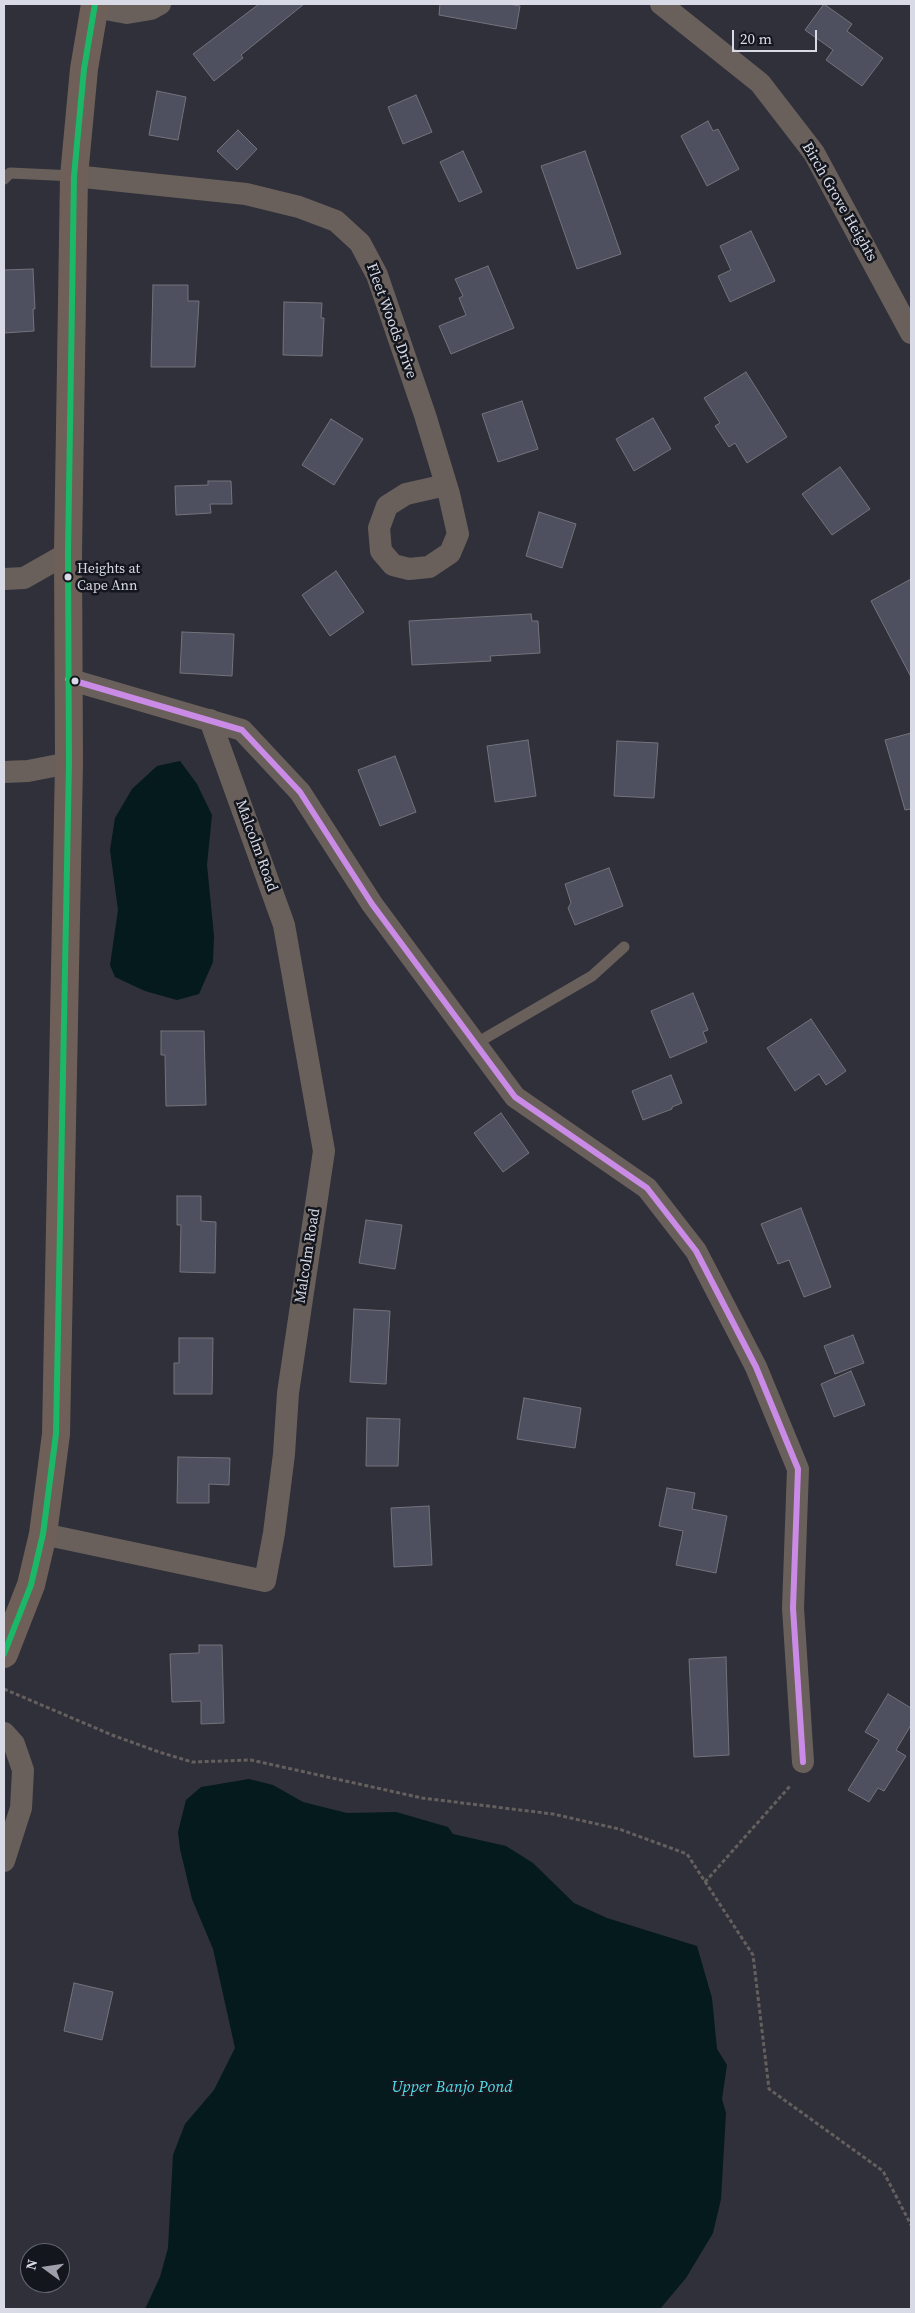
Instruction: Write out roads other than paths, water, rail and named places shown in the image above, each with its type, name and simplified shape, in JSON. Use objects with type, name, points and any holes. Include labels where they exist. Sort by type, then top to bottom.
[{"type":"street","points":[[4,1654],[31,1585],[43,1534],[56,1434],[69,763],[68,554],[74,176],[84,69],[94,6],[127,13],[151,9],[160,4]]},
{"type":"street","name":"Birch Grove Heights","points":[[661,4],[760,83],[814,153],[911,333]]},
{"type":"street","name":"Fleet Woods Drive","points":[[74,176],[246,194],[299,207],[336,221],[360,244],[377,274],[446,485]]},
{"type":"street","points":[[4,579],[24,578],[68,554]]},
{"type":"street","points":[[68,679],[242,730],[300,792],[372,904],[515,1097],[647,1188],[696,1251],[756,1367],[798,1469],[793,1608],[803,1762]]},
{"type":"street","name":"Malcolm Road","points":[[43,1534],[265,1581],[274,1533],[284,1454],[288,1393],[324,1151],[284,925],[210,720]]},
{"type":"street","points":[[4,772],[28,771],[69,763]]},
{"type":"street","points":[[4,1733],[14,1744],[23,1770],[21,1808],[4,1861]]},
{"type":"lane","points":[[4,179],[10,173],[74,176]]},
{"type":"lane","points":[[475,1044],[592,976],[624,947]]},
{"type":"water","points":[[180,761],[197,784],[212,815],[207,865],[214,936],[213,962],[199,994],[177,1000],[145,991],[115,977],[110,965],[118,910],[110,850],[115,818],[132,789],[157,766]]},
{"type":"water","name":"Upper Banjo Pond","points":[[249,1779],[273,1785],[303,1802],[347,1813],[396,1812],[448,1827],[453,1834],[506,1846],[533,1863],[574,1903],[607,1918],[697,1946],[712,1998],[717,2049],[727,2065],[722,2099],[726,2113],[721,2199],[713,2233],[686,2278],[660,2309],[145,2309],[160,2277],[168,2248],[173,2155],[185,2124],[214,2090],[235,2048],[213,1949],[192,1899],[180,1849],[178,1832],[186,1800],[201,1787]]},
{"type":"place","name":"Heights at Cape Ann","points":[[68,577]]}]
